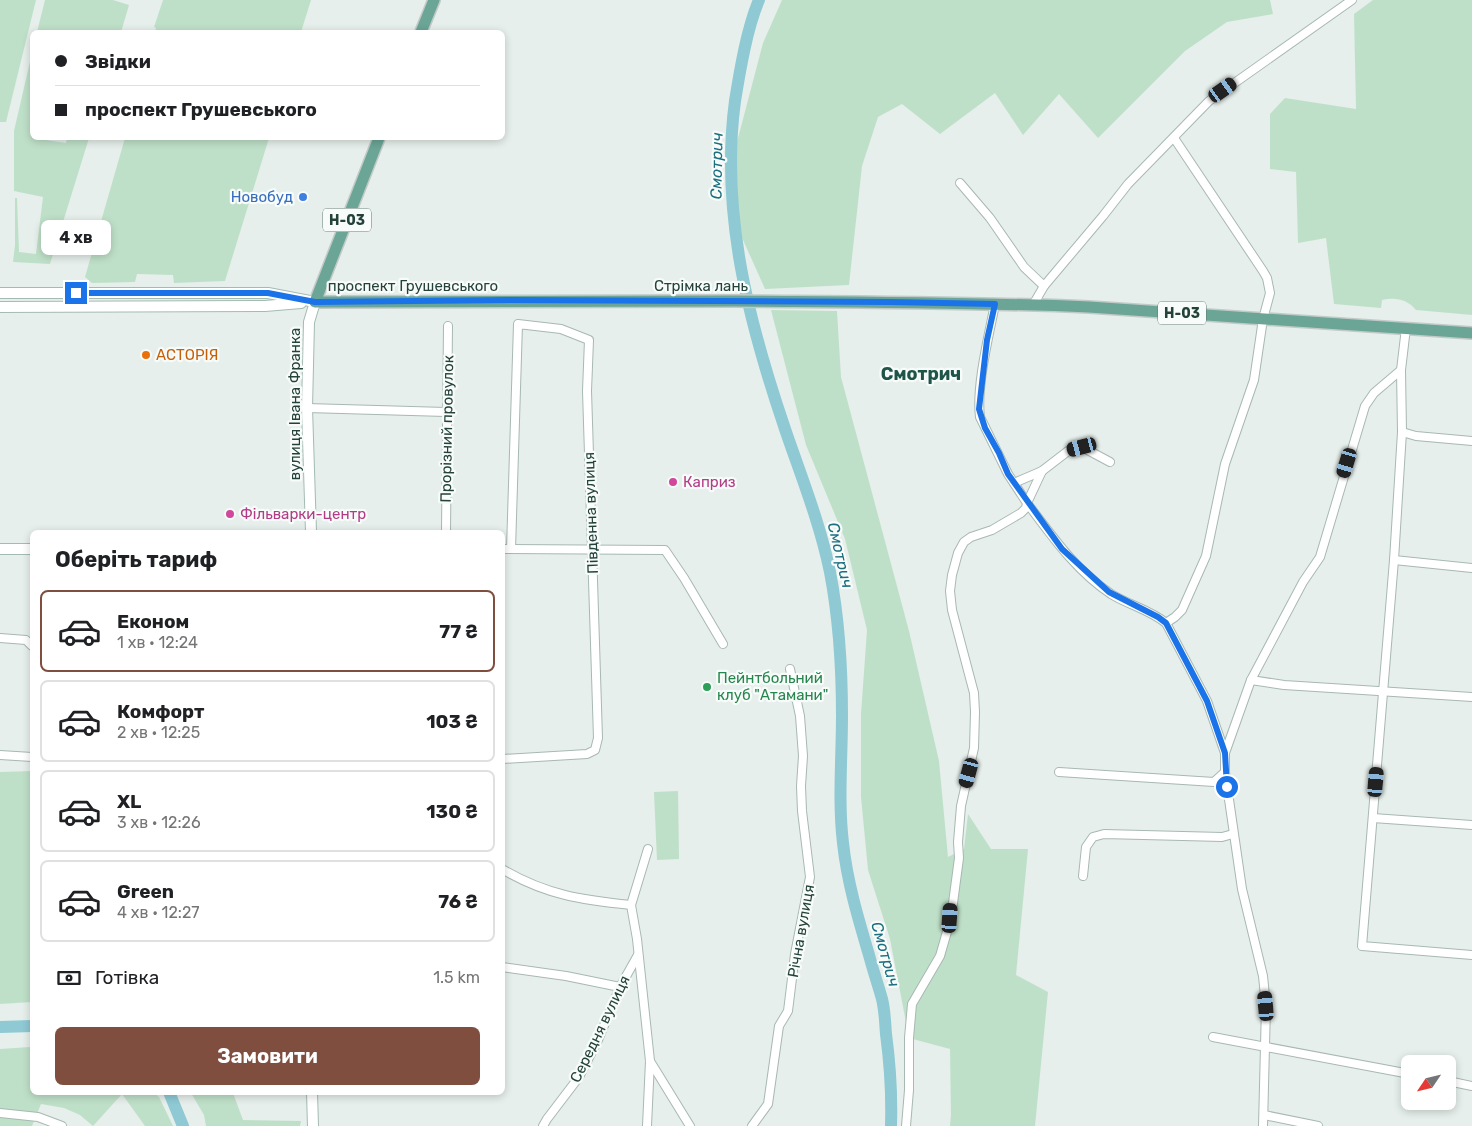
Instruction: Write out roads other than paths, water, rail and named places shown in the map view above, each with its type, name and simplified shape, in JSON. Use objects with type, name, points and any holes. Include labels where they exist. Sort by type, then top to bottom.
[{"type":"main road","points":[[422,30],[434,0]]},
{"type":"main road","name":"вулиця Івана Франка","points":[[311,530],[307,408],[309,322],[315,302],[378,140]]},
{"type":"main road","name":"проспект Грушевського","points":[[0,293],[268,293],[315,302]]},
{"type":"main road","name":"проспект Грушевського","points":[[0,307],[265,306],[315,302],[511,300]]},
{"type":"main road","name":"Стрімка лань","points":[[511,300],[995,304]]},
{"type":"main road","name":"Н-03","points":[[995,304],[1032,304],[1472,333]]},
{"type":"main road","points":[[0,549],[30,549]]},
{"type":"main road","points":[[312,1095],[313,1126]]},
{"type":"street","points":[[1032,304],[1044,286],[1128,184],[1216,96],[1352,0]]},
{"type":"street","points":[[1166,623],[1175,618],[1182,610],[1206,556],[1225,464],[1254,380],[1263,319],[1270,292],[1268,278],[1174,138]]},
{"type":"street","points":[[960,183],[990,218],[1024,267],[1044,286]]},
{"type":"street","points":[[995,304],[987,340],[979,409],[985,428],[1008,474],[1027,503],[1062,549],[1097,583],[1118,598],[1158,617],[1166,623],[1207,701],[1225,753],[1225,772],[1242,889],[1263,976],[1266,1006],[1263,1126]]},
{"type":"street","name":"Південна вулиця","points":[[505,759],[587,754],[595,750],[598,738],[587,391],[589,340],[561,329],[518,324],[511,549]]},
{"type":"street","name":"Прорізний провулок","points":[[446,530],[448,326]]},
{"type":"street","points":[[1406,328],[1401,370],[1402,432],[1394,560],[1362,946],[1472,955]]},
{"type":"street","points":[[1225,753],[1251,680],[1303,582],[1320,557],[1365,406],[1374,393],[1401,370]]},
{"type":"street","points":[[307,408],[446,412]]},
{"type":"street","points":[[1402,432],[1416,436],[1472,441]]},
{"type":"street","points":[[1014,483],[1042,471],[1068,451],[1082,447],[1110,462]]},
{"type":"street","points":[[906,1126],[912,1004],[940,956],[950,918],[959,858],[958,842],[961,806],[974,748],[974,693],[952,610],[950,591],[952,574],[958,553],[964,542],[974,536],[992,530],[1026,508],[1042,471]]},
{"type":"street","points":[[505,549],[665,550],[723,644]]},
{"type":"street","points":[[1394,560],[1472,568]]},
{"type":"street","points":[[0,638],[26,640],[30,644]]},
{"type":"street","name":"Річна вулиця","points":[[752,1126],[768,1104],[779,1026],[788,1010],[795,954],[810,877],[802,811],[803,756],[800,716],[790,669]]},
{"type":"street","points":[[1251,680],[1284,685],[1472,698]]},
{"type":"street","points":[[0,755],[30,757]]},
{"type":"street","points":[[1059,772],[1214,782],[1225,772]]},
{"type":"street","points":[[1373,818],[1472,825]]},
{"type":"street","points":[[1083,876],[1086,847],[1092,837],[1104,834],[1222,837],[1233,834]]},
{"type":"street","name":"Середня вулиця","points":[[647,1126],[650,1061],[631,905],[648,849]]},
{"type":"street","points":[[505,870],[546,891],[588,901],[631,905]]},
{"type":"street","name":"Середня вулиця","points":[[543,1126],[580,1077],[620,987],[638,954]]},
{"type":"street","points":[[505,967],[566,976],[620,987]]},
{"type":"street","points":[[1213,1037],[1401,1072]]},
{"type":"street","points":[[650,1061],[690,1126]]},
{"type":"street","points":[[1456,1083],[1472,1086]]},
{"type":"street","points":[[0,1113],[38,1117],[62,1126]]},
{"type":"street","points":[[1264,1115],[1318,1126]]},
{"type":"waterway","name":"Смотрич","points":[[759,0],[747,36],[735,101],[731,143],[731,185],[735,226],[749,308],[760,349],[816,518],[830,572],[838,626],[841,680],[840,795],[843,843],[853,899],[883,1003],[890,1080],[891,1126]]},
{"type":"waterway","name":"Смотрич","points":[[0,1027],[30,1026]]},
{"type":"waterway","name":"Смотрич","points":[[170,1095],[183,1126]]},
{"type":"place","name":"Новобуд","points":[[303,197]]},
{"type":"place","name":"АСТОРІЯ","points":[[146,355]]},
{"type":"place","name":"Каприз","points":[[673,482]]},
{"type":"place","name":"Фільварки-центр","points":[[230,514]]},
{"type":"place","name":"Пейнтбольний клуб \"Атамани\"","points":[[707,687]]},
{"type":"district","name":"Смотрич","points":[[921,374]]}]
